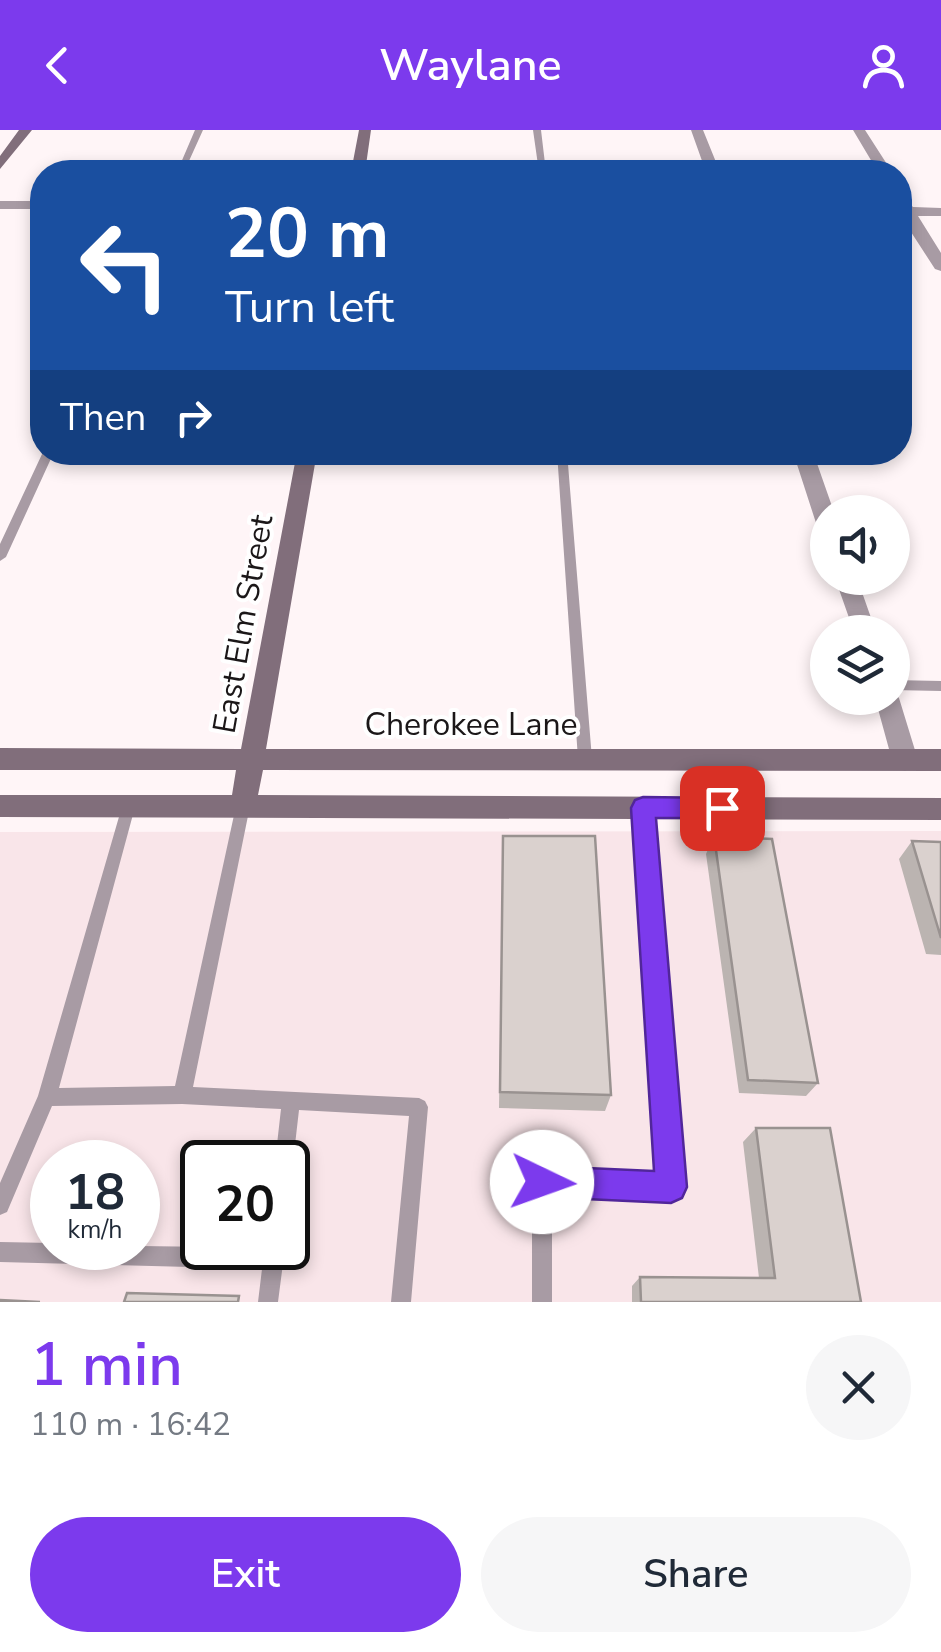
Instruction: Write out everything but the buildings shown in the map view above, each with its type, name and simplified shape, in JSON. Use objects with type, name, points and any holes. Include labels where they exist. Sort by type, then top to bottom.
[{"type":"main road","points":[[0,165],[26,130]]},
{"type":"main road","points":[[360,160],[366,130]]},
{"type":"main road","name":"East Elm Street","points":[[243,806],[305,465]]},
{"type":"main road","name":"Cherokee Lane","points":[[0,760],[941,760]]},
{"type":"main road","points":[[0,806],[941,809]]},
{"type":"street","points":[[697,130],[708,160]]},
{"type":"street","points":[[860,130],[878,160]]},
{"type":"street","points":[[0,205],[30,205]]},
{"type":"street","points":[[912,208],[941,212]]},
{"type":"street","points":[[912,221],[941,266]]},
{"type":"street","points":[[807,465],[818,495]]},
{"type":"street","points":[[892,715],[905,760]]},
{"type":"lane","points":[[185,160],[199,130]]},
{"type":"lane","points":[[537,130],[541,160]]},
{"type":"lane","points":[[0,557],[43,465]]},
{"type":"lane","points":[[563,465],[585,759]]},
{"type":"lane","points":[[910,685],[941,686]]},
{"type":"lane","points":[[182,1095],[243,806]]},
{"type":"lane","points":[[0,1205],[47,1098],[128,807]]},
{"type":"lane","points":[[542,1302],[542,1182],[671,1187],[643,808]]},
{"type":"lane","points":[[47,1098],[182,1095],[419,1107],[401,1302]]},
{"type":"lane","points":[[286,1140],[291,1100]]},
{"type":"lane","points":[[0,1252],[180,1253]]},
{"type":"lane","points":[[268,1302],[272,1270]]},
{"type":"shaded area","points":[[941,831],[941,1302],[0,1302],[0,832]]},
{"type":"route","points":[[542,1182],[671,1187],[643,808],[722,808]]}]
